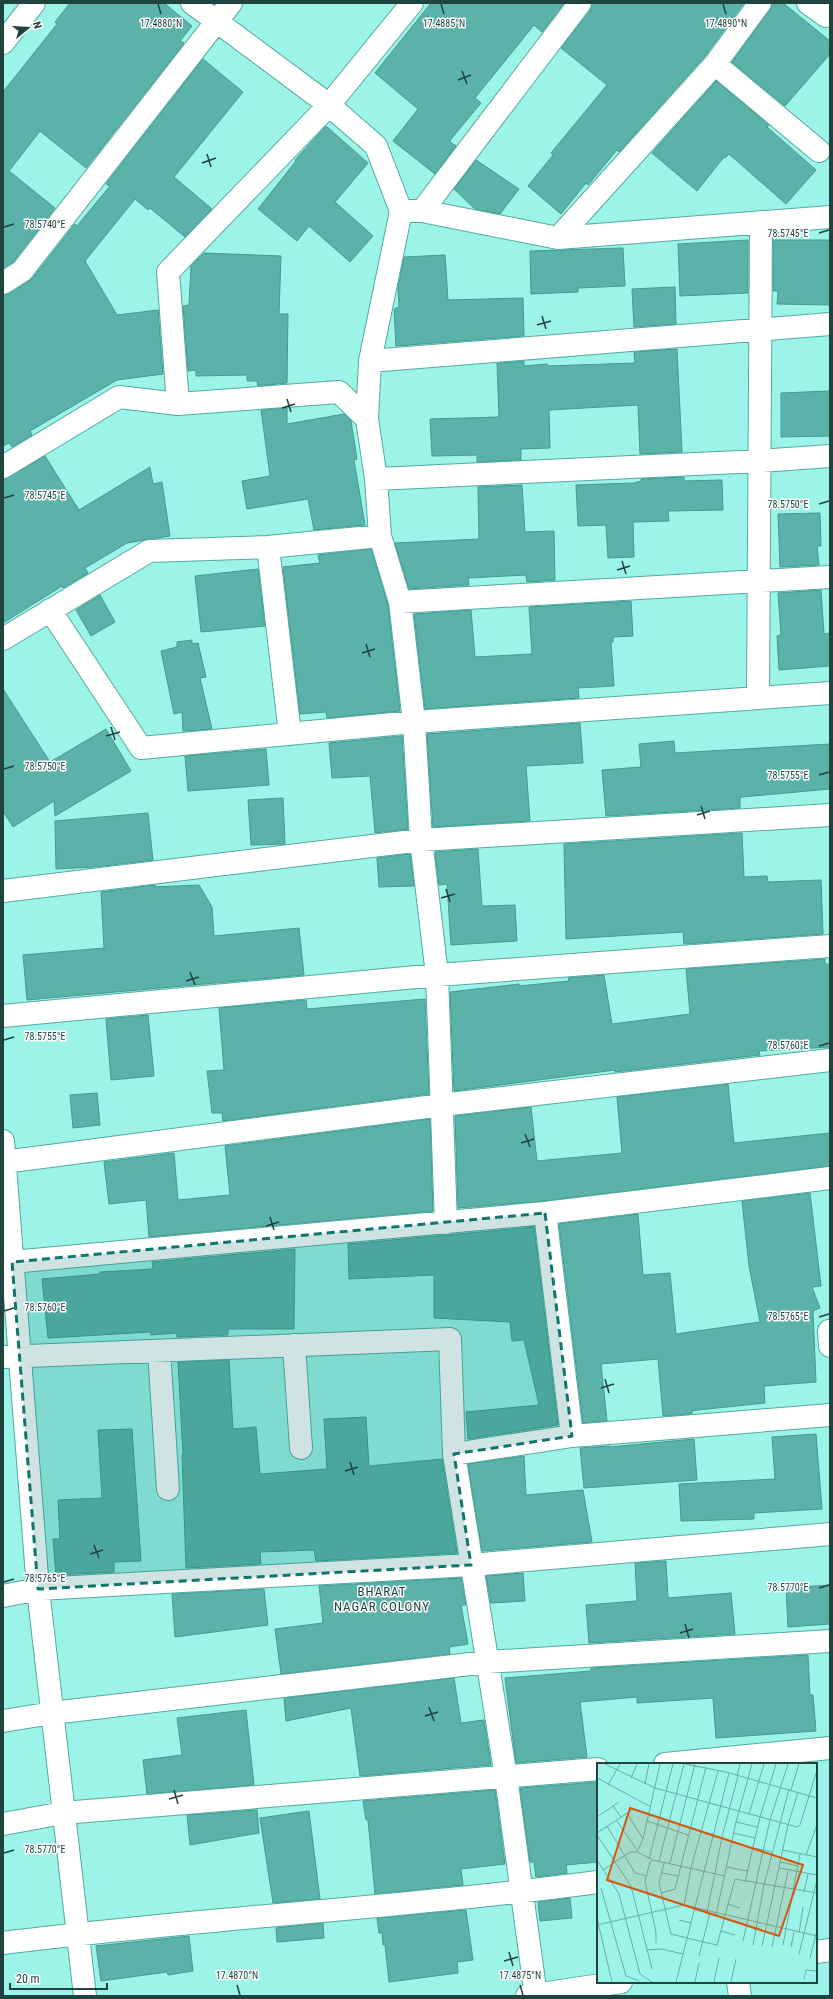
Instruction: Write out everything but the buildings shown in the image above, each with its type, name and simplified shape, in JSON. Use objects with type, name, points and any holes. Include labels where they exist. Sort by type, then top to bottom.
[{"type":"street","points":[[3,43],[34,3]]},
{"type":"street","points":[[192,3],[215,22],[329,105],[376,146],[412,211]]},
{"type":"street","points":[[3,283],[22,271],[231,3]]},
{"type":"street","points":[[178,404],[168,272],[329,105],[412,3]]},
{"type":"street","points":[[446,1223],[437,974],[421,840],[414,722],[400,602],[380,536],[376,479],[367,419],[370,361],[412,211],[580,3]]},
{"type":"street","points":[[558,238],[714,64],[760,3]]},
{"type":"street","points":[[808,3],[826,16]]},
{"type":"street","points":[[714,64],[819,151]]},
{"type":"street","points":[[412,211],[558,238],[830,217]]},
{"type":"street","points":[[758,697],[761,222]]},
{"type":"street","points":[[370,361],[830,324]]},
{"type":"street","points":[[3,467],[119,397],[178,404],[339,392],[367,419]]},
{"type":"street","points":[[376,479],[760,461],[830,456]]},
{"type":"street","points":[[3,638],[149,551],[268,547],[380,536]]},
{"type":"street","points":[[268,547],[290,734]]},
{"type":"street","points":[[400,602],[830,577]]},
{"type":"street","points":[[50,610],[141,748],[414,722],[830,693]]},
{"type":"street","points":[[3,891],[421,840],[830,815]]},
{"type":"street","points":[[3,1016],[437,974],[830,946]]},
{"type":"street","points":[[85,1996],[11,1356],[12,1262],[4,1192],[3,1151],[442,1105],[830,1060]]},
{"type":"street","points":[[12,1262],[545,1213],[830,1178]]},
{"type":"street","points":[[545,1213],[572,1436]]},
{"type":"street","points":[[11,1356],[450,1339],[454,1454],[506,1777],[533,1996],[615,1983]]},
{"type":"street","points":[[294,1345],[301,1448]]},
{"type":"street","points":[[159,1351],[168,1489]]},
{"type":"street","points":[[454,1454],[572,1436],[830,1415]]},
{"type":"street","points":[[3,1596],[38,1589],[471,1565],[830,1534]]},
{"type":"street","points":[[3,1721],[52,1713],[487,1662],[830,1641]]},
{"type":"street","points":[[689,1763],[781,1758],[830,1748]]},
{"type":"street","points":[[3,1824],[63,1813],[597,1769]]},
{"type":"street","points":[[3,1943],[78,1934],[520,1892],[597,1882]]},
{"type":"street","points":[[817,1952],[830,1950]]},
{"type":"street","points":[[738,1983],[740,1996]]},
{"type":"highlighted area","points":[[545,1213],[572,1436],[454,1454],[471,1565],[38,1589],[12,1262]]},
{"type":"district","name":"BHARAT NAGAR COLONY","points":[[382,1598]]}]
